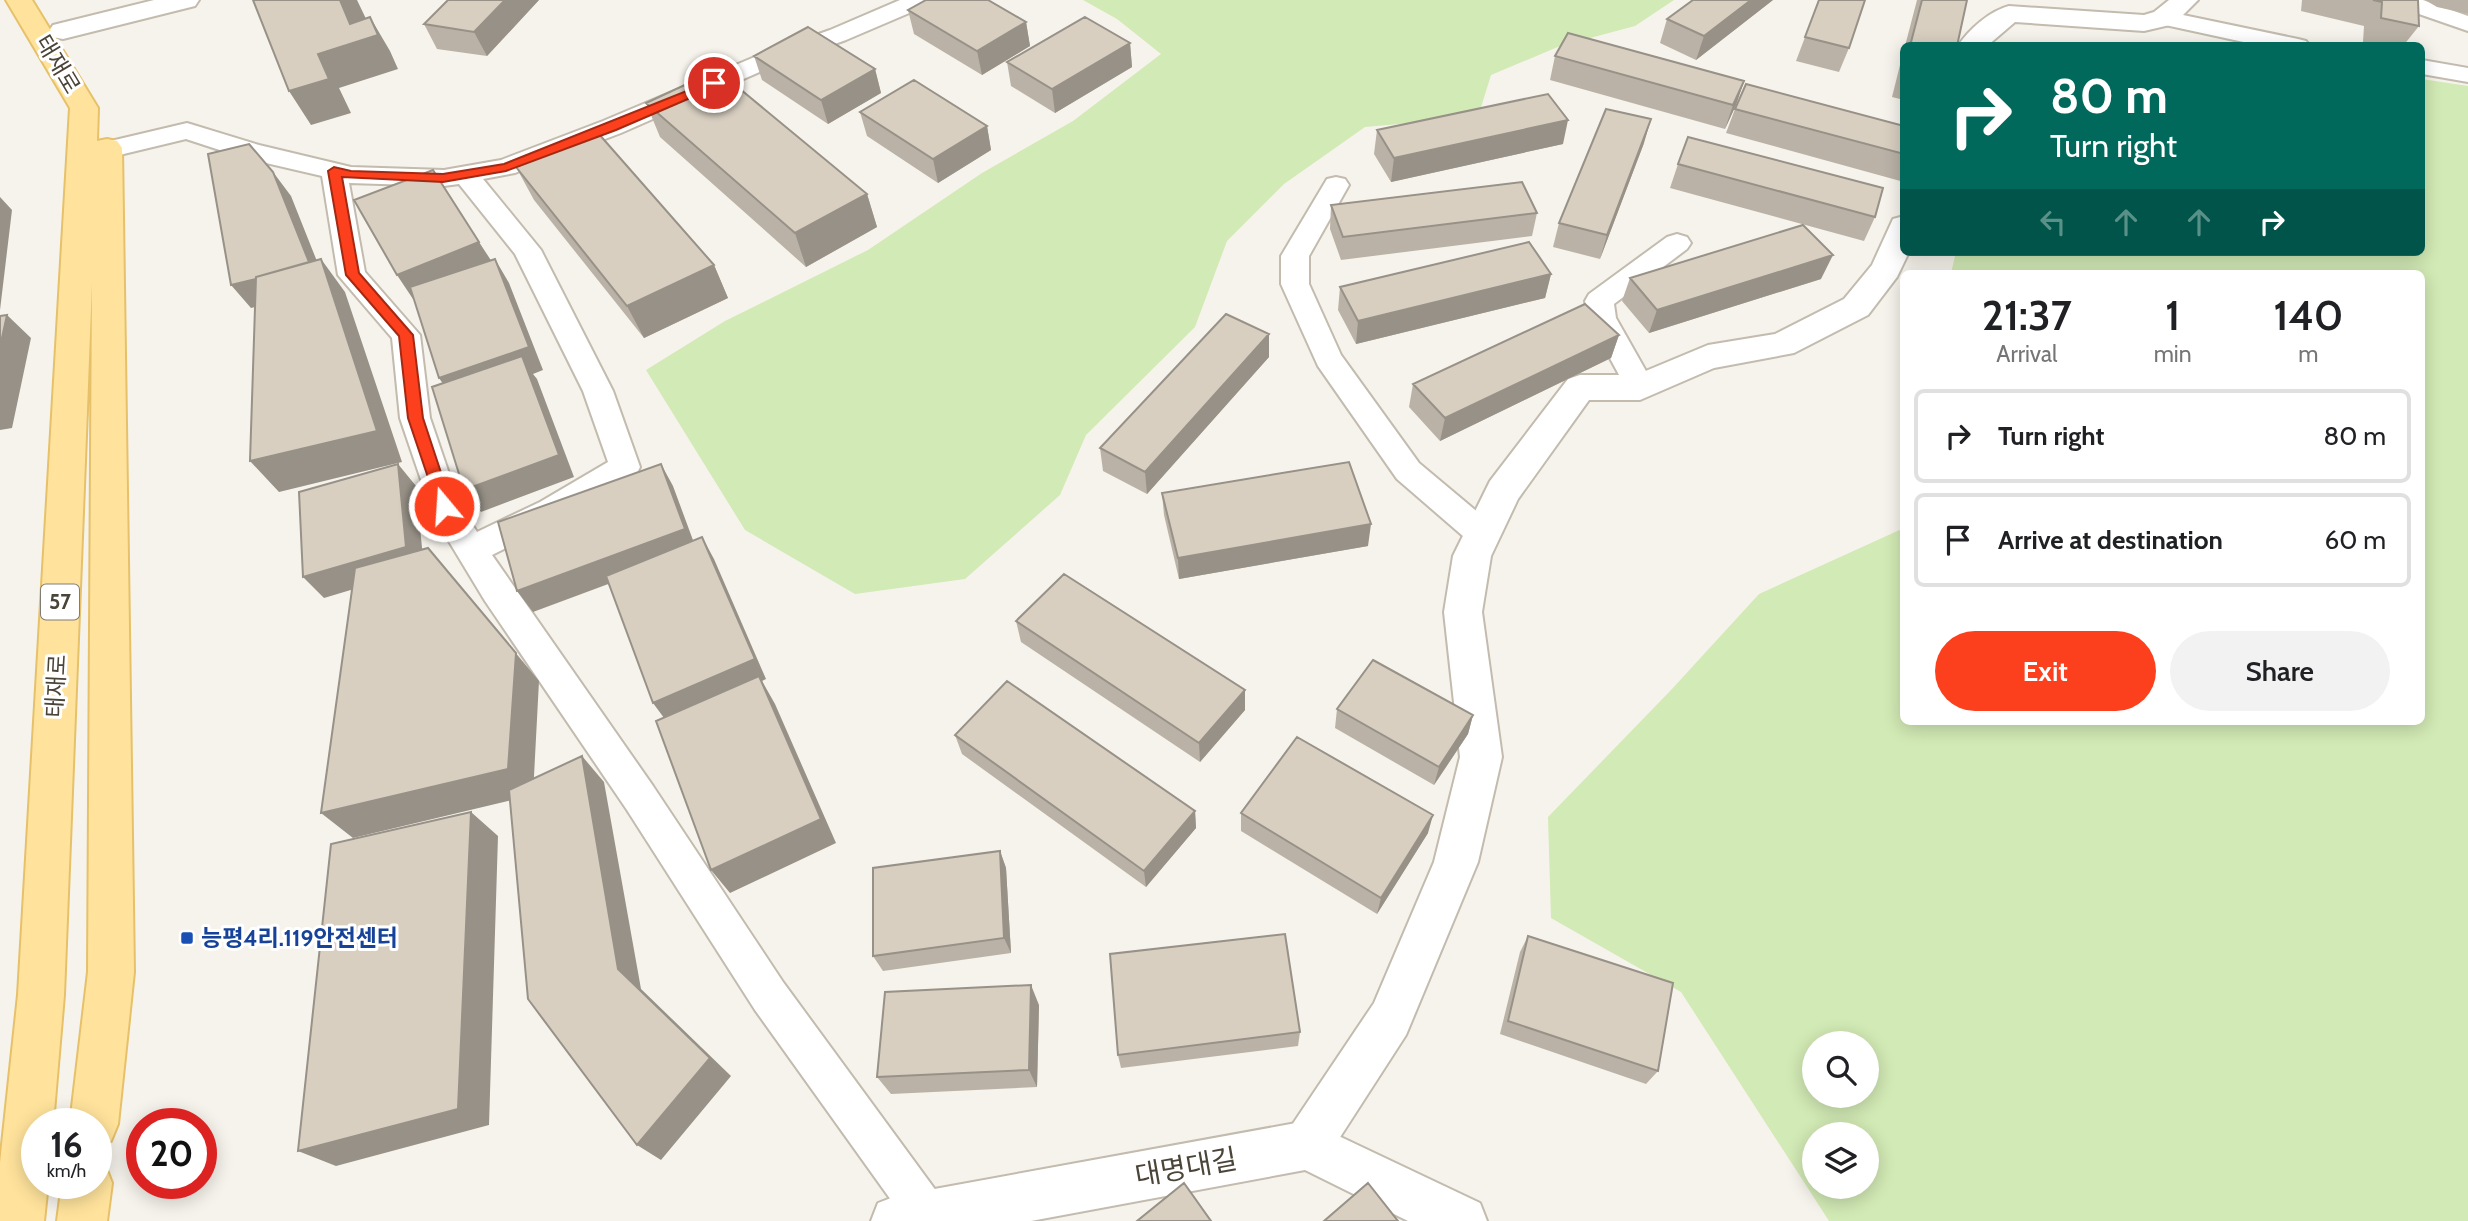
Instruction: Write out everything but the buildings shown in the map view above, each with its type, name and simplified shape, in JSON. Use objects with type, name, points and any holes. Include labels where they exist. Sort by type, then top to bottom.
[{"type":"main road","name":"태재로","points":[[19,0],[84,108],[41,995],[19,1221]]},
{"type":"main road","name":"태재로","points":[[43,0],[106,101],[111,972],[96,1108]]},
{"type":"main road","points":[[82,1221],[85,1199]]},
{"type":"street","points":[[63,31],[186,0]]},
{"type":"street","points":[[1975,42],[2009,14],[2144,23],[2164,18],[2185,0]]},
{"type":"street","points":[[1462,1221],[1307,1145],[1390,1019],[1456,862],[1481,757],[1463,611],[1472,556],[1503,491],[1580,388],[1640,387],[1708,357],[1782,345],[1856,307],[1886,270],[1900,236]]},
{"type":"street","name":"대명대길","points":[[911,1218],[1307,1145]]},
{"type":"lane","points":[[107,150],[187,131],[253,152],[351,175],[443,178],[506,167],[600,132],[765,61],[838,36],[920,0]]},
{"type":"lane","points":[[2401,0],[2468,24]]},
{"type":"lane","points":[[2164,18],[2279,42]]},
{"type":"lane","points":[[2425,68],[2468,75]]},
{"type":"lane","points":[[334,171],[352,275],[406,335],[415,418],[444,506],[496,592],[640,798],[911,1218]]},
{"type":"lane","points":[[465,174],[527,250],[598,391],[625,467],[551,511],[471,550]]},
{"type":"lane","points":[[1336,185],[1295,256],[1295,284],[1328,359],[1408,471],[1482,534]]},
{"type":"lane","points":[[1640,387],[1602,318],[1599,301],[1677,243]]},
{"type":"green space","points":[[1083,0],[1674,0],[1635,26],[1560,46],[1491,75],[1478,117],[1365,127],[1284,184],[1227,241],[1195,327],[1086,435],[1060,495],[965,579],[855,594],[745,530],[646,370],[725,321],[868,250],[982,173],[1073,121],[1161,54],[1117,19]]},
{"type":"green space","points":[[2425,79],[2468,86],[2468,1221],[1829,1221],[1815,1199],[1879,1199],[1879,1122],[1802,1122],[1802,1179],[1681,992],[1551,918],[1548,817],[1759,594],[1900,530],[1900,725],[2425,725],[2425,270],[1952,270],[1955,256],[2425,256]]},
{"type":"place","name":"능평4리.119안전센터","points":[[187,938]]},
{"type":"route","points":[[444,506],[415,418],[406,335],[352,275],[334,171],[351,175],[443,178],[506,167],[612,127],[714,83]]}]
